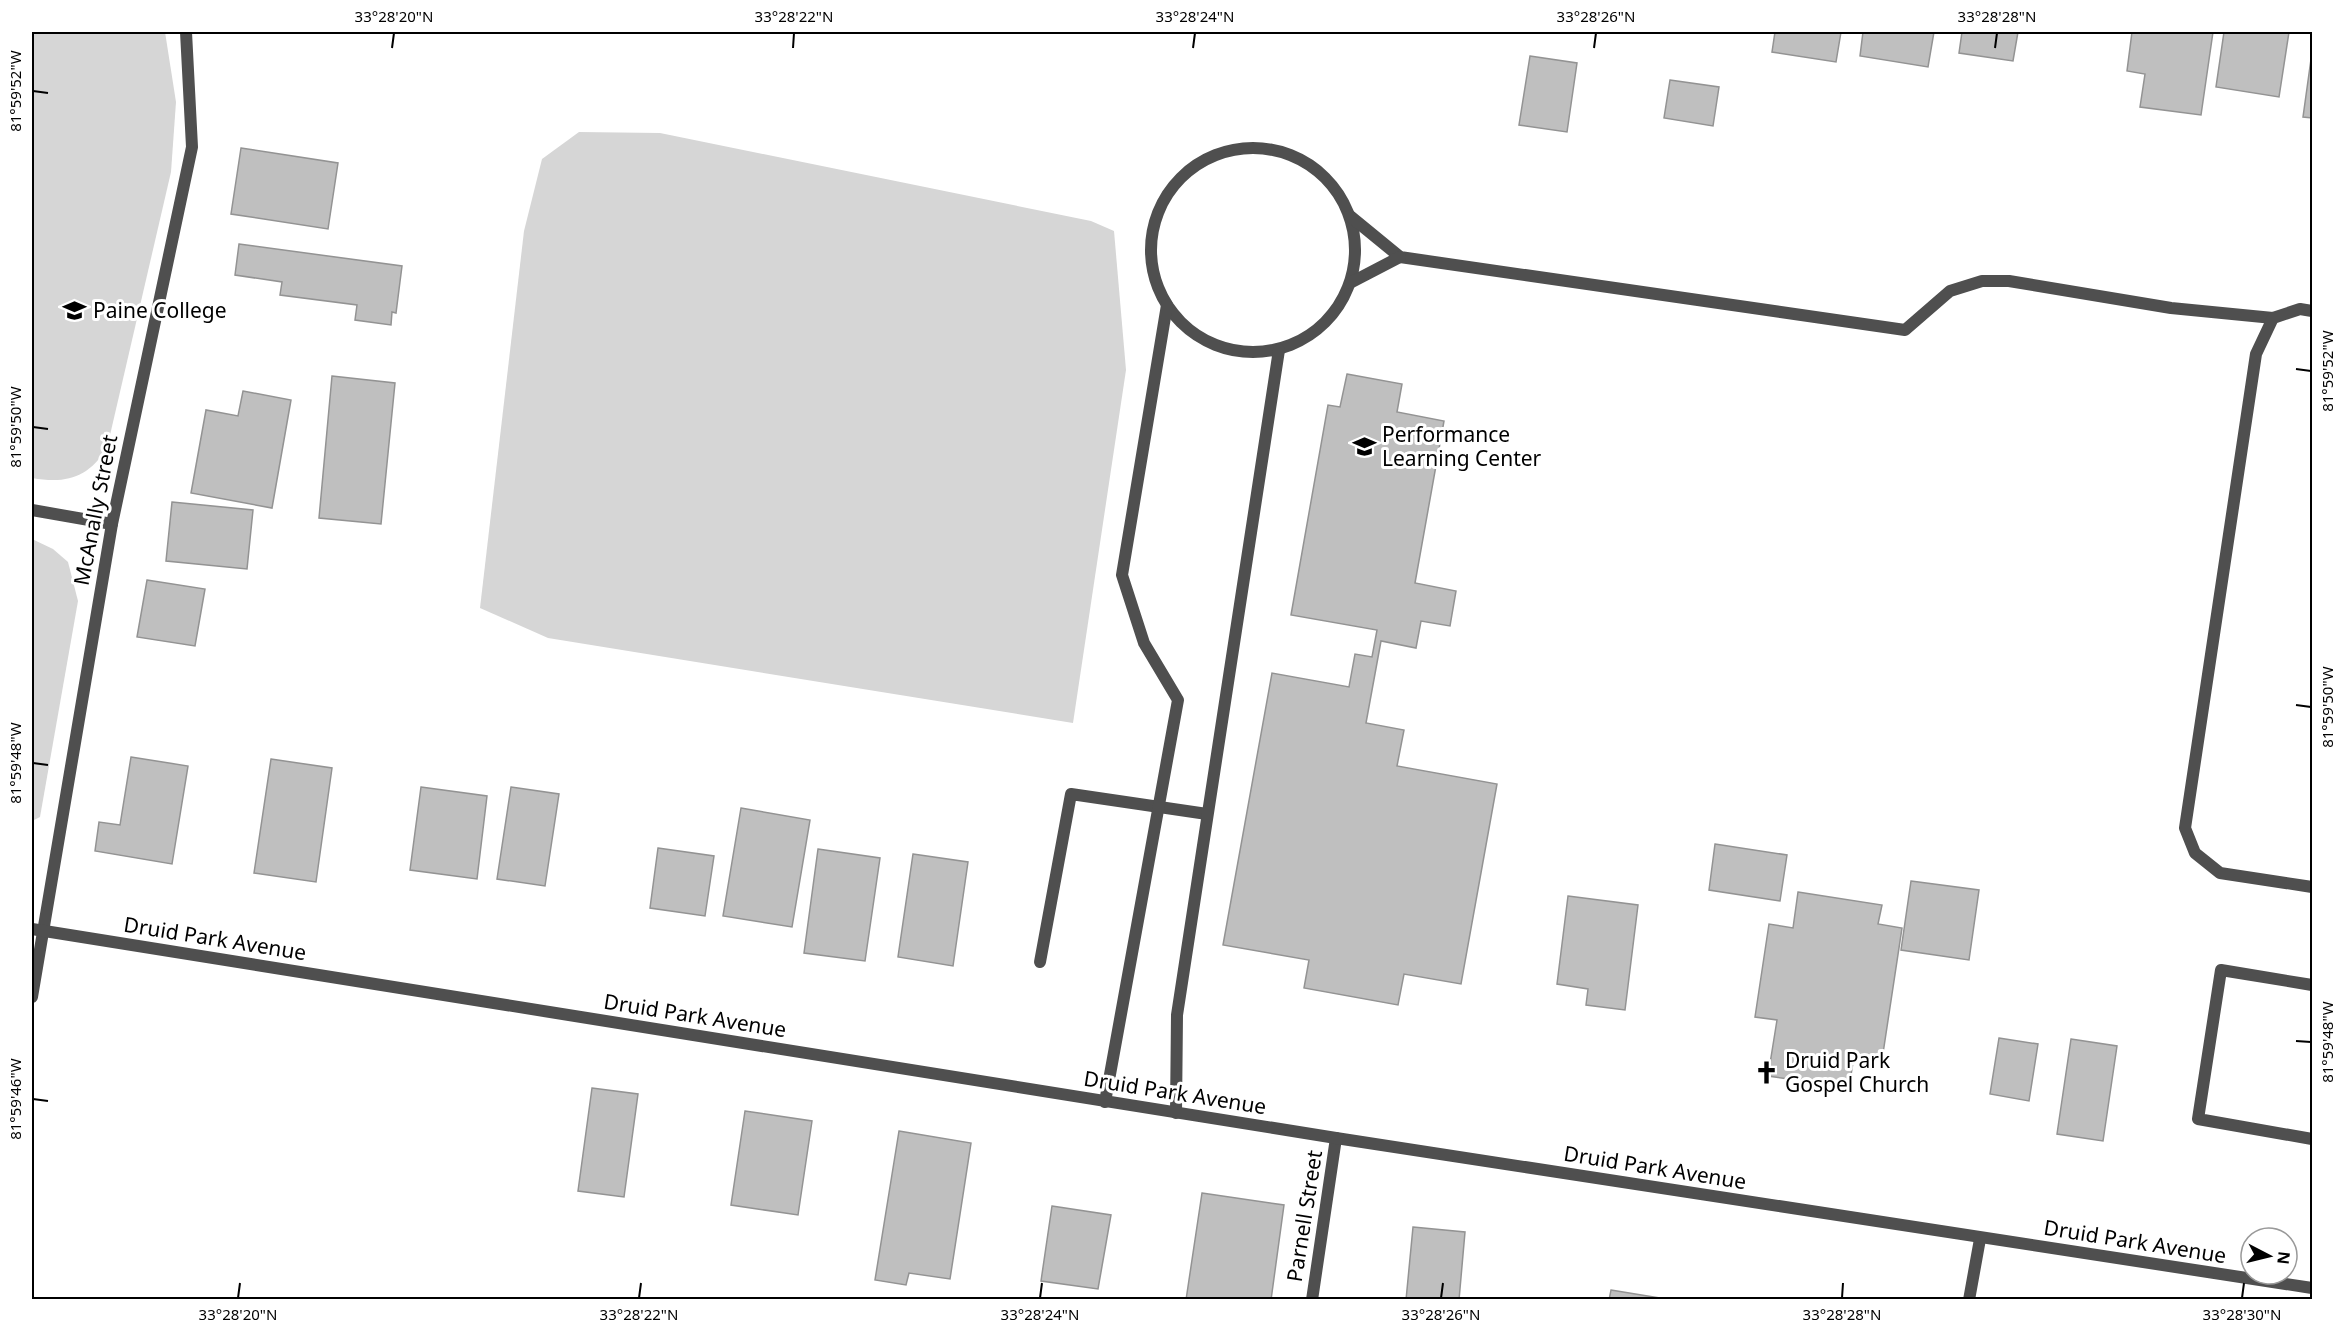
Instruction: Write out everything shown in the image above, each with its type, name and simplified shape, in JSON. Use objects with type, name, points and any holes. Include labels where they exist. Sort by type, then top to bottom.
[{"type":"street","name":"McAnally Street","points":[[32,998],[37,930],[112,524],[192,147],[186,32]]},
{"type":"street","points":[[1244,147],[1278,149],[1309,163],[1334,186],[1350,216],[1356,250],[1350,283],[1335,313],[1310,336],[1279,350],[1245,353],[1212,345],[1184,327],[1167,305],[1152,268],[1151,234],[1162,202],[1183,175],[1211,156],[1244,147]]},
{"type":"street","points":[[1350,216],[1400,257],[1905,330],[1950,291],[1982,281],[2009,282],[2171,308],[2272,318],[2300,309],[2313,311]]},
{"type":"street","points":[[1350,283],[1400,257]]},
{"type":"street","points":[[1105,1102],[1178,700],[1144,643],[1122,575],[1167,305]]},
{"type":"street","points":[[2272,318],[2256,354],[2185,828],[2194,853],[2220,873],[2313,887]]},
{"type":"street","points":[[1176,1113],[1177,1015],[1279,350]]},
{"type":"street","points":[[32,510],[112,524]]},
{"type":"street","points":[[1040,962],[1071,794],[1207,814]]},
{"type":"street","name":"Druid Park Avenue","points":[[37,930],[1105,1102],[1980,1239],[2313,1288]]},
{"type":"street","points":[[2313,985],[2221,970],[2198,1119],[2313,1139]]},
{"type":"street","name":"Parnell Street","points":[[1312,1299],[1336,1138]]},
{"type":"street","points":[[1970,1299],[1980,1239]]},
{"type":"shaded area","name":"Paine College","points":[[32,32],[165,32],[176,102],[171,172],[107,448],[100,458],[84,472],[66,479],[55,480],[32,478]]},
{"type":"shaded area","points":[[579,132],[660,133],[1091,221],[1114,231],[1126,370],[1073,723],[548,638],[480,608],[524,231],[542,159]]},
{"type":"shaded area","points":[[32,539],[53,549],[68,562],[78,601],[40,817],[32,821]]},
{"type":"building","points":[[1775,32],[1841,32],[1836,62],[1772,52]]},
{"type":"building","points":[[1863,32],[1934,32],[1928,67],[1860,56]]},
{"type":"building","points":[[1962,32],[2018,32],[2013,61],[1959,53]]},
{"type":"building","points":[[2132,32],[2213,32],[2201,115],[2140,107],[2145,74],[2127,71]]},
{"type":"building","points":[[2224,32],[2289,32],[2279,97],[2216,87]]},
{"type":"building","points":[[2312,52],[2312,118],[2303,117]]},
{"type":"building","points":[[1530,56],[1577,63],[1567,132],[1519,125]]},
{"type":"building","points":[[1670,80],[1719,87],[1713,126],[1664,118]]},
{"type":"building","points":[[241,148],[338,163],[328,229],[231,214]]},
{"type":"building","points":[[239,244],[402,266],[396,313],[392,312],[391,325],[355,320],[357,305],[280,295],[282,282],[235,275]]},
{"type":"building","points":[[1347,374],[1402,384],[1397,412],[1444,421],[1415,583],[1456,591],[1450,626],[1421,621],[1416,648],[1381,641],[1366,723],[1404,730],[1397,766],[1497,784],[1461,984],[1404,974],[1398,1005],[1304,988],[1309,960],[1223,945],[1272,673],[1349,687],[1355,654],[1372,657],[1377,630],[1291,615],[1328,405],[1340,407]]},
{"type":"building","points":[[332,376],[395,383],[381,524],[319,518]]},
{"type":"building","points":[[243,391],[291,400],[272,508],[191,493],[206,410],[238,416]]},
{"type":"building","points":[[172,502],[253,510],[247,569],[166,561]]},
{"type":"building","points":[[147,580],[205,589],[195,646],[137,637]]},
{"type":"building","points":[[131,757],[188,766],[172,864],[95,851],[99,822],[120,825]]},
{"type":"building","points":[[271,759],[332,768],[316,882],[254,873]]},
{"type":"building","points":[[421,787],[487,796],[477,879],[410,870]]},
{"type":"building","points":[[511,787],[559,794],[545,886],[497,879]]},
{"type":"building","points":[[741,808],[810,820],[792,927],[723,916]]},
{"type":"building","points":[[1715,844],[1787,855],[1780,901],[1709,890]]},
{"type":"building","points":[[658,848],[714,856],[705,916],[650,908]]},
{"type":"building","points":[[818,849],[880,858],[865,961],[804,953]]},
{"type":"building","points":[[913,854],[968,862],[953,966],[898,957]]},
{"type":"building","points":[[1911,881],[1979,890],[1969,960],[1901,950]]},
{"type":"building","points":[[1798,892],[1882,905],[1878,924],[1902,928],[1882,1060],[1854,1056],[1849,1088],[1768,1076],[1777,1020],[1755,1017],[1769,924],[1793,928]]},
{"type":"building","points":[[1568,896],[1638,905],[1625,1010],[1586,1005],[1588,989],[1557,984]]},
{"type":"building","points":[[1999,1038],[2038,1044],[2029,1101],[1990,1094]]},
{"type":"building","points":[[2071,1039],[2117,1046],[2103,1141],[2057,1134]]},
{"type":"building","points":[[592,1088],[638,1094],[624,1197],[578,1191]]},
{"type":"building","points":[[745,1111],[812,1121],[798,1215],[731,1205]]},
{"type":"building","points":[[899,1131],[971,1143],[950,1279],[909,1273],[906,1285],[875,1280]]},
{"type":"building","points":[[1202,1193],[1284,1205],[1271,1300],[1186,1300]]},
{"type":"building","points":[[1052,1206],[1111,1215],[1098,1289],[1041,1281]]},
{"type":"building","points":[[1413,1227],[1465,1232],[1459,1300],[1406,1300]]},
{"type":"building","points":[[1611,1290],[1672,1300],[1609,1300]]},
{"type":"place","name":"Paine College","points":[[75,311]]},
{"type":"place","name":"Performance Learning Center","points":[[1364,447]]},
{"type":"place","name":"Druid Park Gospel Church","points":[[1767,1073]]}]
